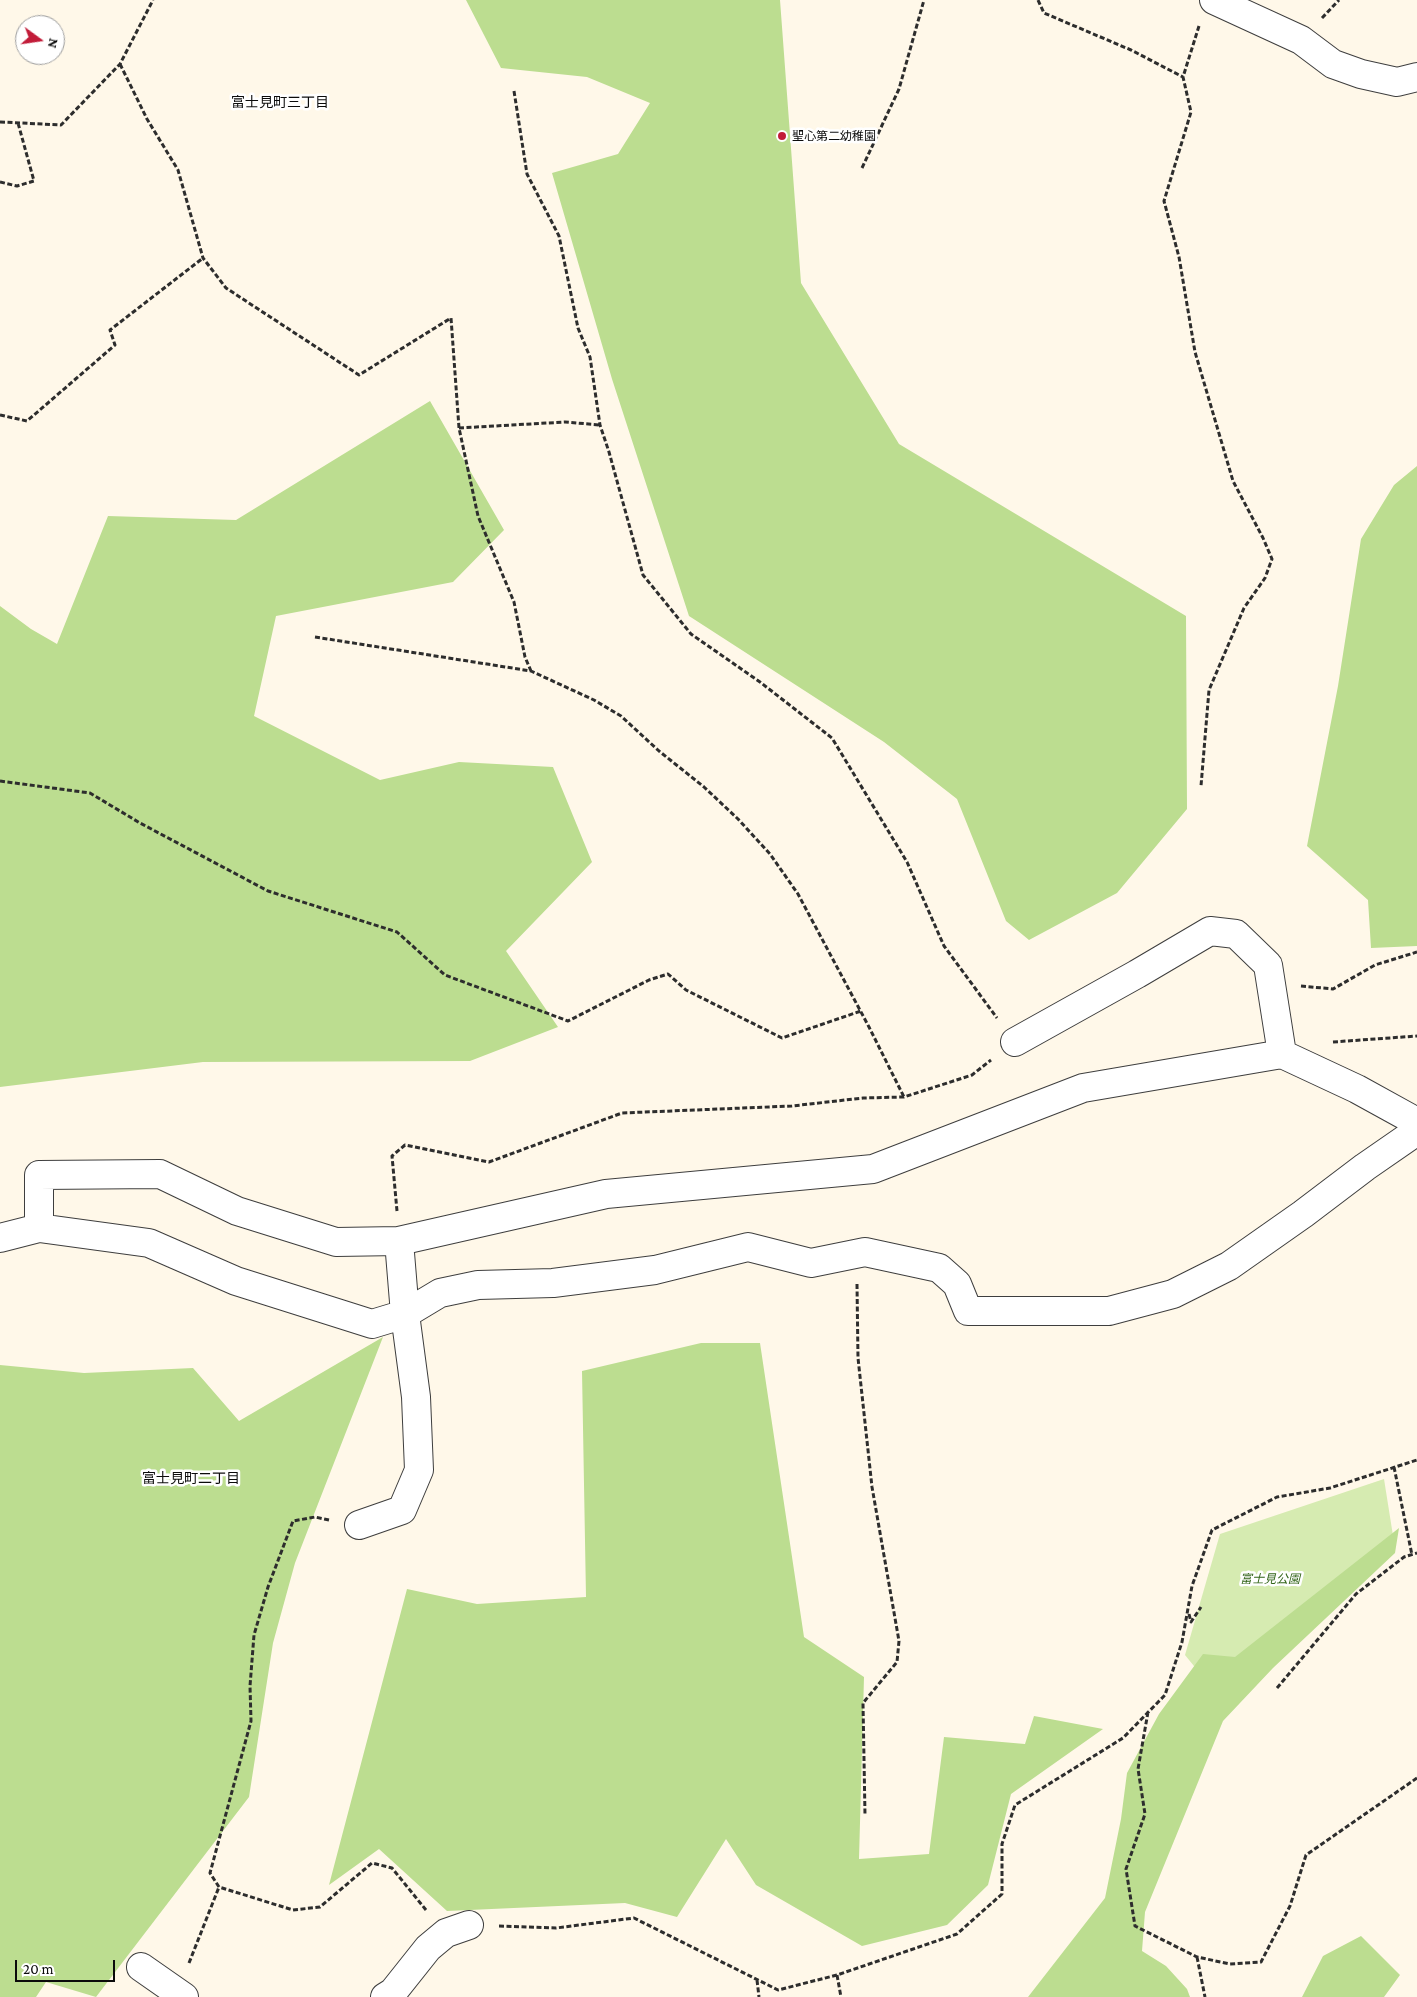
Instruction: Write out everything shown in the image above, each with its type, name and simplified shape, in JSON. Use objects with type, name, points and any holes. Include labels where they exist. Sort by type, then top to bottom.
[{"type":"street","points":[[1215,1],[1301,40],[1333,64],[1361,74],[1397,82],[1417,78]]},
{"type":"street","points":[[1015,1042],[1210,931],[1236,934],[1268,965],[1282,1054]]},
{"type":"street","points":[[40,1228],[39,1176],[160,1174],[237,1211],[336,1242],[399,1241],[606,1194],[873,1169],[1083,1088],[1282,1054],[1357,1089],[1417,1122]]},
{"type":"street","points":[[0,1238],[40,1228],[149,1243],[236,1281],[372,1324],[405,1314],[440,1293],[478,1285],[552,1283],[655,1270],[748,1247],[811,1262],[865,1252],[939,1268],[957,1284],[968,1312],[1109,1311],[1173,1294],[1229,1266],[1417,1131]]},
{"type":"street","points":[[359,1525],[402,1510],[419,1470],[416,1397],[405,1314],[399,1241]]},
{"type":"street","points":[[385,1997],[393,1992],[428,1948],[457,1929]]},
{"type":"street","points":[[141,1967],[181,1995]]},
{"type":"path","points":[[0,122],[61,125],[120,64],[153,0]]},
{"type":"path","points":[[862,168],[899,89],[924,0]]},
{"type":"path","points":[[1038,0],[1044,13],[1131,50],[1184,77]]},
{"type":"path","points":[[1201,786],[1210,690],[1244,608],[1265,578],[1272,559],[1233,481],[1195,352],[1179,256],[1164,202],[1191,112],[1184,77],[1200,24],[1215,1]]},
{"type":"path","points":[[120,64],[147,119],[178,170],[203,258],[226,288],[359,376],[451,318],[459,428],[478,516],[514,602],[525,657],[531,671]]},
{"type":"path","points":[[399,1241],[392,1156],[405,1145],[489,1162],[622,1113],[792,1106],[863,1098],[904,1097],[972,1075],[1015,1042],[944,946],[907,862],[832,738],[760,682],[691,634],[643,575],[600,425],[590,357],[578,328],[559,236],[527,174],[514,91]]},
{"type":"path","points":[[0,182],[18,186],[34,181],[18,123]]},
{"type":"path","points":[[0,415],[27,421],[115,345],[110,330],[203,258]]},
{"type":"path","points":[[459,428],[565,422],[600,425]]},
{"type":"path","points":[[315,637],[531,671],[594,700],[621,716],[659,751],[704,787],[738,819],[770,854],[798,894],[861,1011],[904,1097]]},
{"type":"path","points":[[0,782],[90,793],[140,823],[268,891],[397,932],[445,975],[568,1021],[649,980],[668,974],[686,990],[782,1038],[861,1011]]},
{"type":"path","points":[[1271,982],[1333,989],[1375,965],[1417,952]]},
{"type":"path","points":[[1329,1043],[1417,1036]]},
{"type":"path","points":[[865,1252],[857,1285],[858,1358],[872,1487],[899,1642],[897,1662],[863,1703],[865,1815]]},
{"type":"path","points":[[359,1525],[315,1517],[293,1521],[287,1534],[268,1587],[254,1635],[250,1686],[251,1721],[210,1873],[219,1887],[293,1910],[320,1907],[372,1864],[392,1868],[457,1929],[556,1928],[634,1918],[778,1990],[837,1975],[957,1934],[1002,1894],[1002,1844],[1015,1805],[1122,1738],[1164,1695],[1182,1642],[1192,1586],[1212,1530],[1277,1497],[1330,1488],[1417,1460]]},
{"type":"path","points":[[1394,1467],[1412,1555]]},
{"type":"path","points":[[1277,1688],[1356,1594],[1404,1557],[1417,1553]]},
{"type":"path","points":[[1188,1611],[1191,1622],[1201,1607]]},
{"type":"path","points":[[1148,1712],[1138,1769],[1144,1814],[1126,1869],[1136,1926],[1198,1957],[1230,1964],[1261,1962],[1290,1906],[1306,1855],[1417,1778]]},
{"type":"path","points":[[181,1995],[219,1887]]},
{"type":"path","points":[[1198,1957],[1205,1997]]},
{"type":"path","points":[[837,1975],[841,1997]]},
{"type":"path","points":[[757,1979],[759,1997]]},
{"type":"green space","points":[[466,0],[780,0],[801,283],[899,444],[1186,616],[1187,809],[1117,893],[1029,940],[1006,921],[957,799],[884,742],[689,616],[612,379],[552,173],[618,154],[650,103],[587,77],[501,68]]},
{"type":"green space","points":[[430,401],[504,530],[453,582],[276,616],[254,716],[380,780],[459,762],[553,767],[592,862],[506,951],[558,1027],[470,1061],[203,1062],[0,1087],[0,606],[31,629],[57,644],[108,516],[236,520]]},
{"type":"green space","points":[[1417,466],[1417,946],[1371,948],[1368,900],[1307,846],[1338,686],[1361,539],[1394,485]]},
{"type":"green space","points":[[383,1337],[295,1563],[273,1643],[249,1797],[96,1997],[46,1982],[36,1997],[0,1997],[0,1365],[84,1373],[193,1368],[239,1421]]},
{"type":"green space","points":[[701,1343],[760,1343],[804,1637],[864,1677],[859,1859],[929,1854],[944,1737],[1025,1744],[1034,1716],[1103,1729],[1011,1794],[988,1885],[947,1925],[862,1946],[756,1885],[726,1839],[677,1917],[625,1903],[447,1911],[379,1849],[329,1885],[407,1589],[477,1604],[586,1597],[582,1371]]},
{"type":"green space","name":"富士見公園","points":[[1384,1479],[1394,1542],[1224,1703],[1185,1655],[1220,1534]]},
{"type":"green space","points":[[1399,1528],[1395,1553],[1273,1668],[1223,1721],[1145,1912],[1142,1951],[1166,1966],[1187,1989],[1190,1997],[1028,1997],[1105,1898],[1121,1819],[1127,1773],[1159,1714],[1203,1654],[1235,1657]]},
{"type":"green space","points":[[1361,1936],[1400,1975],[1384,1997],[1302,1997],[1323,1956]]},
{"type":"place","name":"聖心第二幼稚園","points":[[782,136]]},
{"type":"district","name":"富士見町三丁目","points":[[280,103]]},
{"type":"district","name":"富士見町二丁目","points":[[191,1479]]}]
